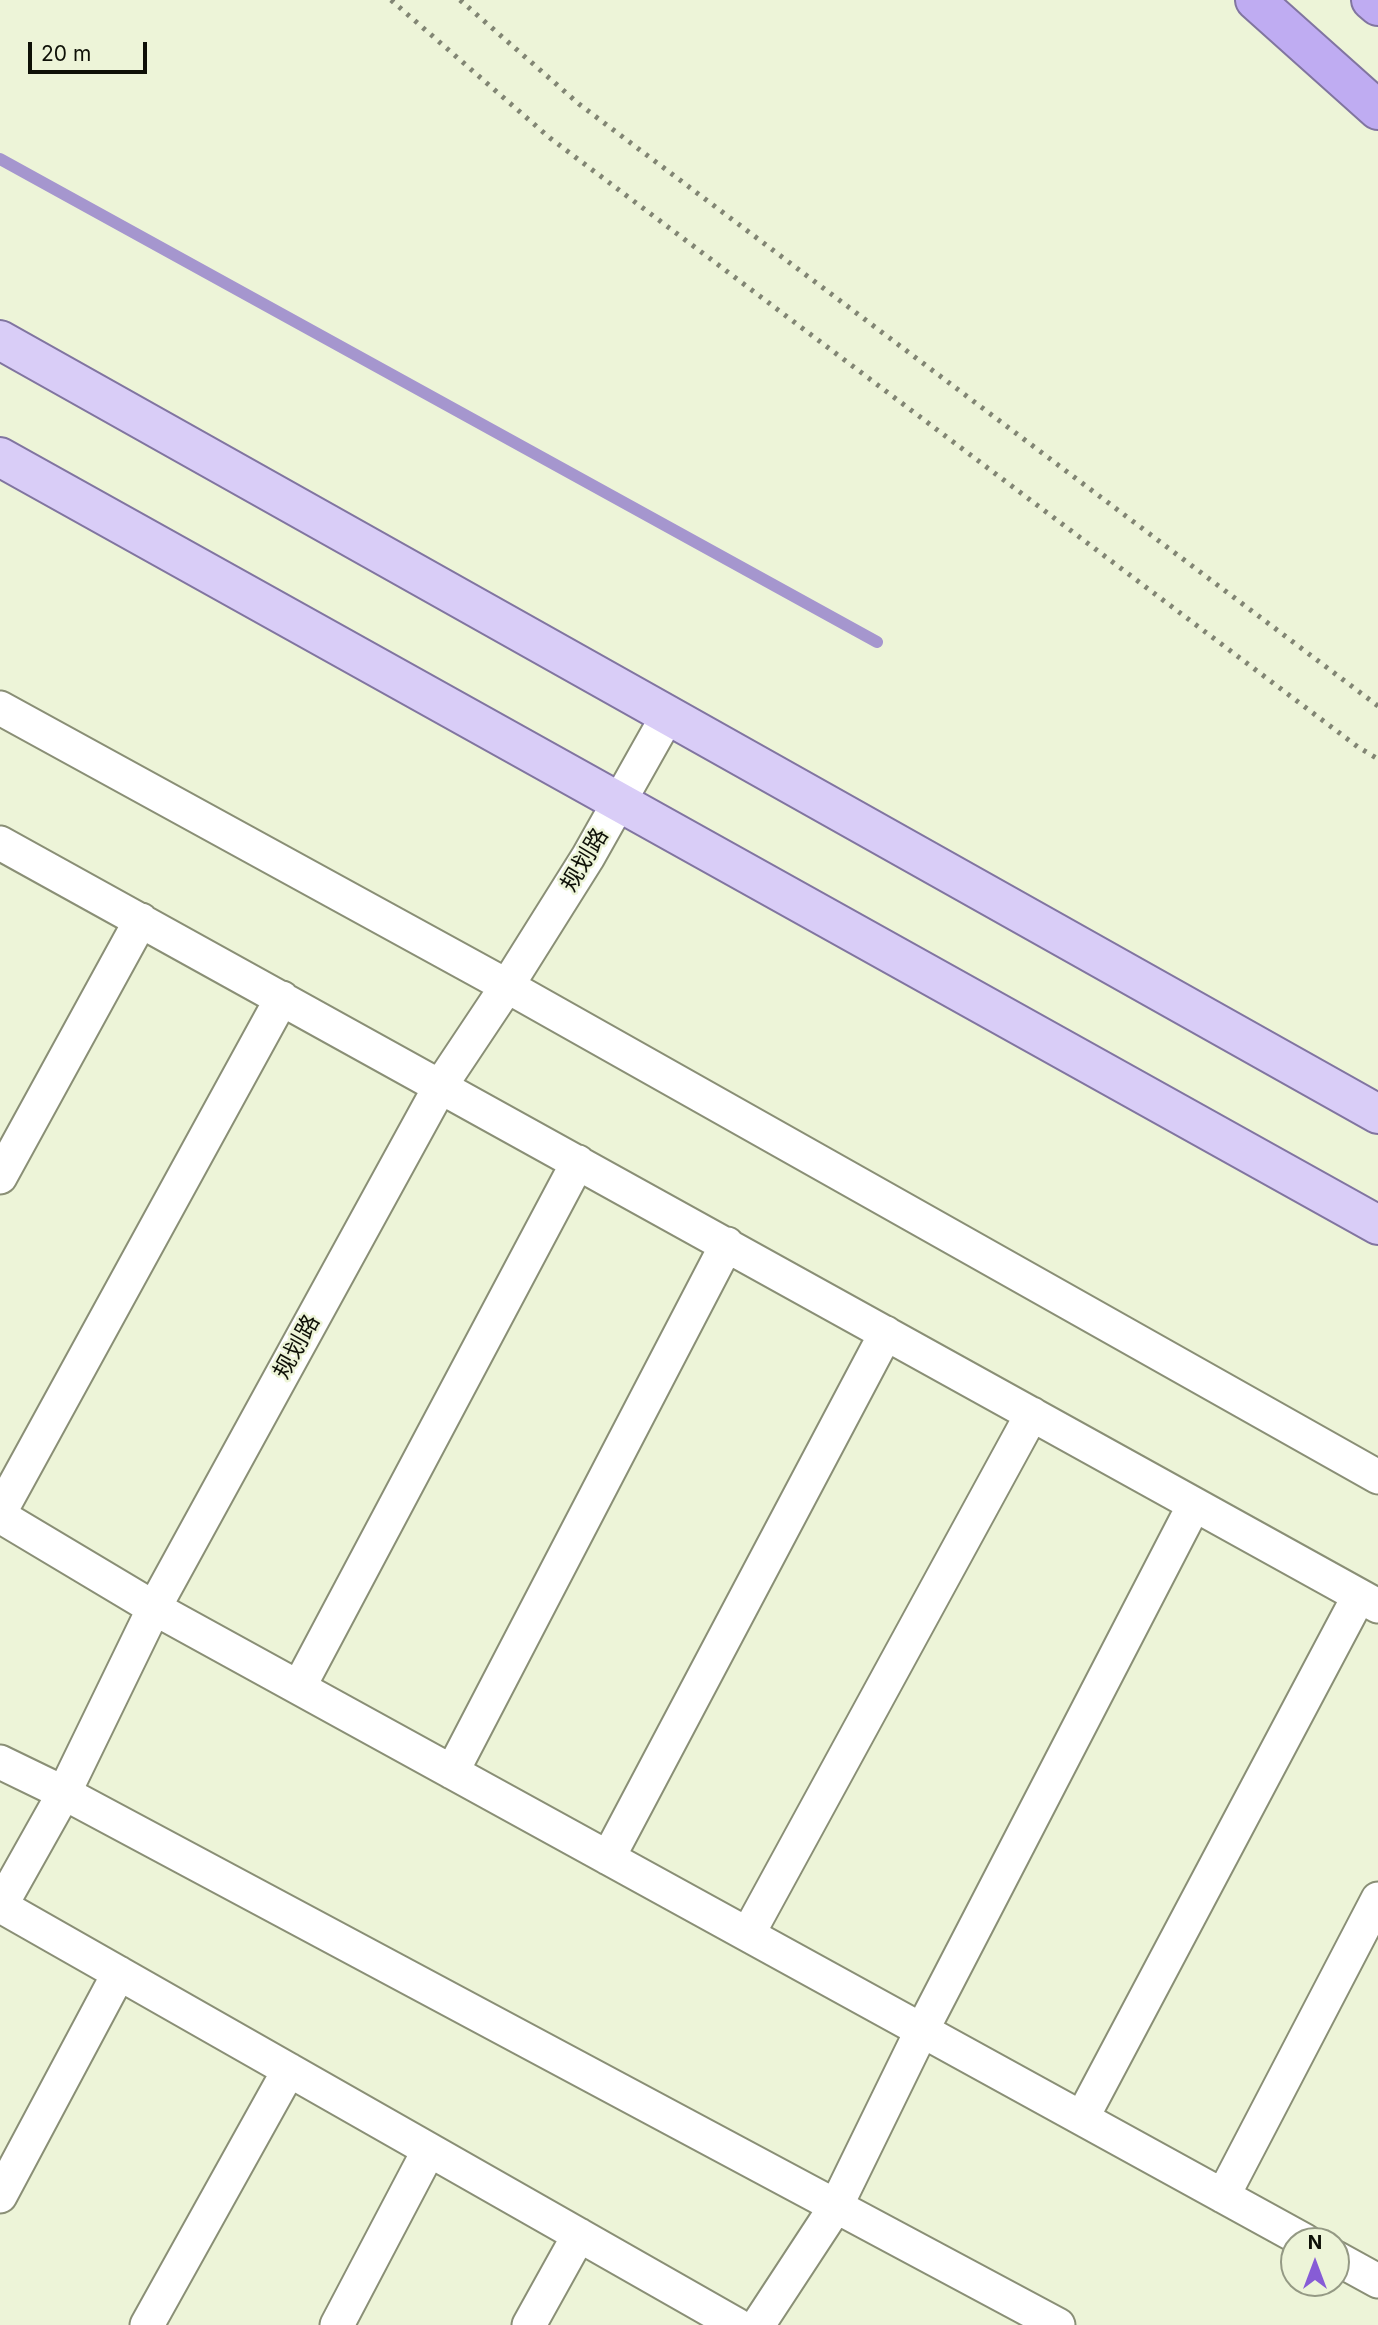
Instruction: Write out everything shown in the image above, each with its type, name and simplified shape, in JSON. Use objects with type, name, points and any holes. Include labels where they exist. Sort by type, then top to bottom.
[{"type":"highway","points":[[1255,0],[1378,110]]},
{"type":"highway","points":[[1371,0],[1378,6]]},
{"type":"main road","points":[[0,340],[1378,1114]]},
{"type":"main road","points":[[0,457],[1378,1225]]},
{"type":"street","points":[[0,708],[507,986],[1378,1476]]},
{"type":"street","name":"规划路","points":[[0,1907],[64,1793],[154,1608],[441,1085],[588,857],[668,715]]},
{"type":"street","points":[[3,851],[141,920],[1368,1601],[1082,2118]]},
{"type":"street","points":[[0,1177],[141,920]]},
{"type":"street","points":[[282,998],[0,1514],[154,1608],[1280,2227]]},
{"type":"street","points":[[299,1687],[578,1162]]},
{"type":"street","points":[[452,1772],[727,1244]]},
{"type":"street","points":[[608,1858],[886,1333]]},
{"type":"street","points":[[748,1934],[1032,1414]]},
{"type":"street","points":[[758,2325],[836,2206],[922,2030],[1194,1504]]},
{"type":"street","points":[[0,1762],[64,1793],[1058,2325]]},
{"type":"street","points":[[1223,2196],[1378,1899]]},
{"type":"street","points":[[0,1907],[737,2325]]},
{"type":"street","points":[[0,2196],[119,1973]]},
{"type":"street","points":[[147,2325],[289,2070]]},
{"type":"street","points":[[337,2325],[429,2150]]},
{"type":"street","points":[[529,2325],[579,2235]]},
{"type":"waterway","points":[[0,159],[877,642]]},
{"type":"railway","points":[[391,0],[550,138],[1358,747],[1378,759]]},
{"type":"railway","points":[[460,0],[579,104],[1378,706]]}]
